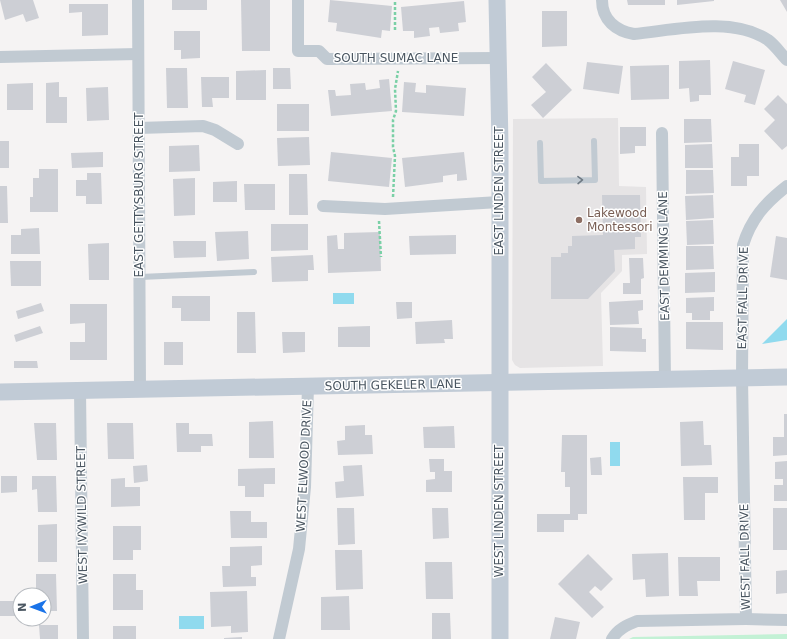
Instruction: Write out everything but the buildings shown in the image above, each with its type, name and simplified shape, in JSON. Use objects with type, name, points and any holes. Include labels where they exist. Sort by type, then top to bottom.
[{"type":"street","name":"EAST GETTYSBURG STREET","points":[[138,0],[140,389]]},
{"type":"street","name":"SOUTH SUMAC LANE","points":[[298,0],[298,51],[319,52],[327,59],[498,58]]},
{"type":"street","name":"EAST LINDEN STREET","points":[[497,0],[499,383]]},
{"type":"street","points":[[602,0],[605,16],[612,25],[622,32],[634,34],[716,26],[740,27],[769,41],[787,60]]},
{"type":"street","points":[[0,57],[138,54]]},
{"type":"street","points":[[139,128],[203,126],[215,130],[238,144]]},
{"type":"street","name":"EAST DEMMING LANE","points":[[662,133],[665,380]]},
{"type":"street","name":"EAST FALL DRIVE","points":[[742,378],[742,245],[748,228],[759,211],[787,186]]},
{"type":"street","points":[[323,206],[385,209],[499,202]]},
{"type":"street","name":"SOUTH GEKELER LANE","points":[[0,392],[787,377]]},
{"type":"street","name":"WEST FALL DRIVE","points":[[612,639],[616,633],[637,621],[746,620],[742,378]]},
{"type":"street","name":"WEST LINDEN STREET","points":[[499,383],[500,639]]},
{"type":"street","name":"WEST ELWOOD DRIVE","points":[[279,639],[299,548],[305,487],[308,386]]},
{"type":"street","name":"WEST IVYWILD STREET","points":[[80,390],[83,639]]},
{"type":"street","points":[[746,620],[787,620]]},
{"type":"lane","points":[[540,143],[541,181],[595,180],[594,141]]},
{"type":"lane","points":[[140,276],[254,272]]},
{"type":"path","points":[[395,0],[395,30]]},
{"type":"path","points":[[392,202],[395,156],[393,120],[396,111],[395,89],[398,66]]},
{"type":"path","points":[[379,218],[381,257]]},
{"type":"shaded area","name":"Lakewood Montessori","points":[[618,118],[619,186],[646,187],[647,254],[622,255],[622,271],[601,293],[603,366],[520,368],[515,365],[512,360],[513,119]]},
{"type":"green space","points":[[787,634],[787,639],[629,639],[633,637]]},
{"type":"water","points":[[333,293],[354,293],[354,304],[333,304]]},
{"type":"water","points":[[787,319],[787,340],[762,344]]},
{"type":"water","points":[[610,442],[620,442],[620,466],[610,466]]},
{"type":"water","points":[[179,616],[204,616],[204,629],[179,629]]},
{"type":"place","name":"Lakewood Montessori","points":[[579,220]]}]
